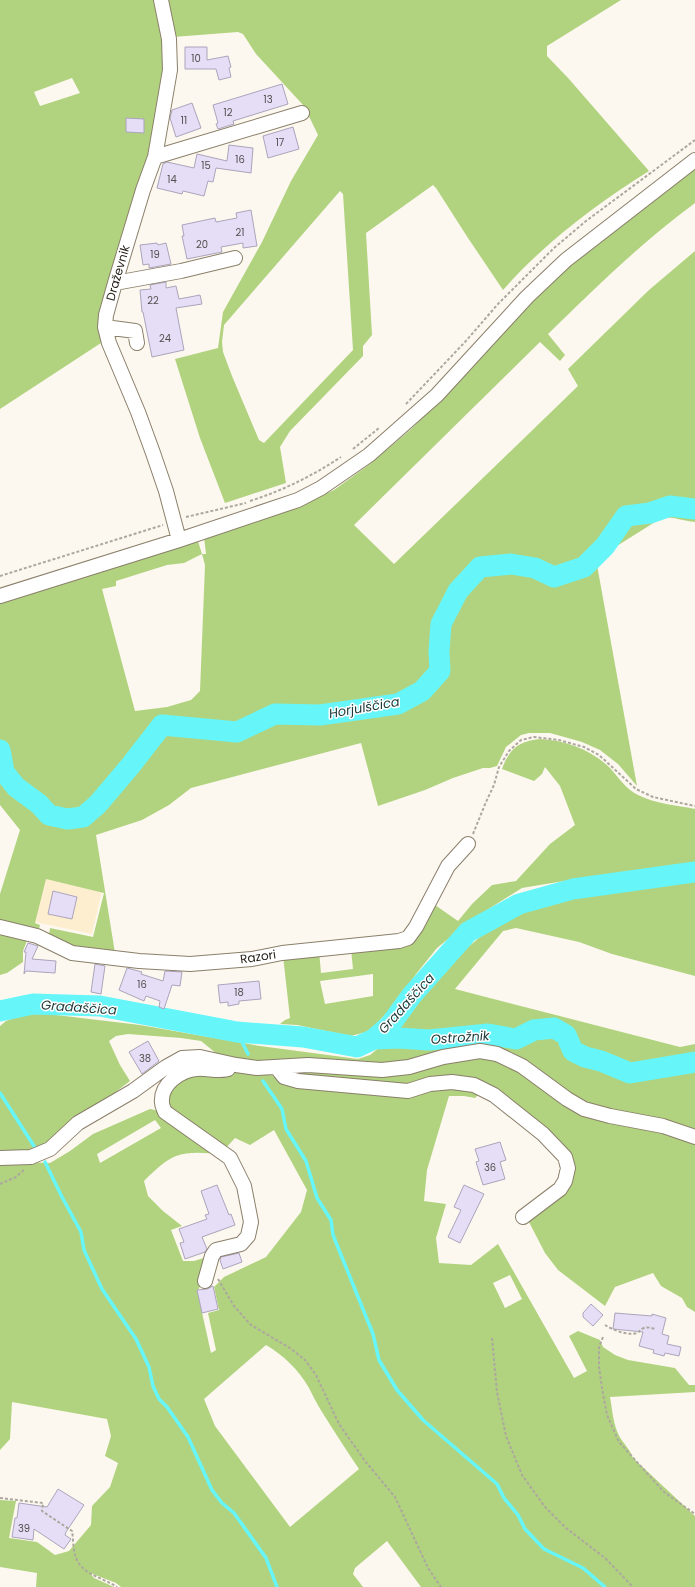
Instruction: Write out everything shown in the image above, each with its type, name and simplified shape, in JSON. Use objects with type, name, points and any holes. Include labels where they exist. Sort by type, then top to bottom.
[{"type":"street","name":"Draževnik","points":[[161,0],[169,39],[170,70],[155,157],[143,190],[115,283],[106,315],[105,327],[109,343],[138,412],[153,453],[179,540]]},
{"type":"street","points":[[155,157],[302,113]]},
{"type":"street","points":[[0,596],[179,540],[298,500],[322,488],[369,456],[437,395],[527,297],[566,260],[695,160]]},
{"type":"street","points":[[115,283],[181,271],[235,258]]},
{"type":"street","points":[[105,327],[134,331],[137,342]]},
{"type":"street","name":"Razori","points":[[0,927],[37,936],[72,953],[139,961],[190,964],[252,959],[290,952],[399,941],[408,938],[416,927],[448,866],[468,844]]},
{"type":"street","points":[[0,1158],[31,1157],[50,1149],[78,1123],[110,1106],[166,1067],[182,1058],[200,1056],[236,1065],[258,1068],[308,1065],[382,1070],[409,1067],[443,1056],[480,1051],[497,1054],[522,1066],[567,1099],[584,1109],[610,1116],[663,1126],[695,1137]]},
{"type":"street","points":[[205,1281],[216,1250],[241,1244],[248,1236],[251,1222],[244,1186],[230,1158],[165,1112],[162,1103],[167,1085],[184,1072],[210,1068],[226,1071],[236,1065]]},
{"type":"street","points":[[276,1067],[284,1077],[298,1081],[408,1091],[430,1084],[452,1082],[474,1085],[494,1095],[543,1134],[565,1157],[568,1168],[565,1181],[560,1189],[523,1217]]},
{"type":"path","points":[[401,408],[465,342],[498,304],[554,248],[592,217],[695,140]]},
{"type":"path","points":[[351,451],[380,427]]},
{"type":"path","points":[[0,576],[161,526],[174,520],[246,503],[281,491],[315,474],[345,455]]},
{"type":"path","points":[[468,844],[477,827],[494,785],[499,767],[509,751],[521,740],[534,737],[559,740],[584,747],[599,755],[636,789],[653,798],[695,806]]},
{"type":"path","points":[[0,1184],[16,1177],[24,1171],[31,1157]]},
{"type":"path","points":[[210,1264],[234,1306],[251,1324],[290,1348],[305,1360],[316,1374],[340,1424],[365,1461],[395,1497],[428,1568],[441,1587]]},
{"type":"path","points":[[605,1325],[614,1331],[634,1333],[638,1333],[646,1327],[655,1329]]},
{"type":"path","points":[[603,1336],[599,1347],[599,1366],[602,1388],[608,1415],[619,1442],[664,1492],[695,1514]]},
{"type":"path","points":[[492,1338],[497,1392],[506,1436],[522,1475],[545,1507],[566,1528],[605,1558],[633,1587]]},
{"type":"path","points":[[0,1498],[22,1499],[43,1503],[42,1511],[72,1531],[74,1551],[78,1562],[85,1571],[117,1587]]},
{"type":"shaded area","points":[[44,878],[102,891],[92,934],[35,922]]},
{"type":"green space","points":[[0,0],[158,0],[166,44],[163,88],[152,142],[136,199],[104,341],[0,409]],"holes":[[[72,78],[80,93],[40,106],[34,92]]]},
{"type":"green space","points":[[165,0],[621,0],[547,46],[547,56],[649,171],[591,210],[572,225],[518,273],[503,290],[433,185],[366,233],[372,335],[363,346],[363,356],[290,431],[280,447],[286,483],[225,503],[200,438],[175,359],[218,348],[223,312],[262,242],[291,181],[318,135],[304,106],[256,54],[243,34],[238,32],[173,37]],"holes":[[[340,191],[343,194],[353,350],[264,443],[259,440],[223,352],[222,342],[224,325]]]},
{"type":"green space","points":[[695,168],[695,203],[638,249],[548,334],[565,355],[560,361],[540,342],[354,525],[394,564],[578,386],[568,369],[649,290],[695,251],[695,522],[663,517],[612,549],[597,565],[637,786],[618,764],[600,750],[582,742],[550,733],[529,733],[521,735],[506,747],[497,766],[483,768],[453,778],[425,790],[378,806],[361,743],[191,788],[169,805],[142,820],[96,835],[115,953],[68,945],[49,935],[50,928],[93,937],[104,893],[46,879],[35,923],[40,925],[39,929],[0,922],[0,894],[20,830],[0,805],[0,599],[197,538],[202,554],[206,554],[204,537],[310,501],[334,490],[370,464],[410,430],[458,383],[538,293],[563,269]],"holes":[[[202,554],[205,565],[200,691],[191,700],[167,707],[135,711],[102,589],[116,586],[116,581],[167,565],[184,563]]]},
{"type":"green space","points":[[540,739],[559,741],[578,747],[587,751],[603,762],[626,787],[634,793],[659,802],[695,809],[695,866],[588,877],[522,888],[471,920],[437,948],[416,974],[400,999],[374,1026],[366,1032],[351,1036],[297,1025],[280,1024],[290,1018],[283,956],[319,951],[321,973],[353,969],[351,949],[417,935],[435,905],[458,921],[472,904],[492,885],[516,881],[550,844],[575,825],[560,786],[545,767],[542,774],[534,781],[502,769],[508,756],[516,747],[533,740]],"holes":[[[373,974],[373,996],[325,1004],[320,981]]]},
{"type":"green space","points":[[695,877],[695,976],[612,954],[579,942],[516,928],[503,931],[455,989],[680,1047],[695,1044],[695,1132],[592,1108],[510,1052],[480,1046],[381,1067],[248,1063],[217,1054],[201,1041],[128,1034],[116,1036],[109,1041],[120,1065],[130,1081],[50,1142],[33,1152],[0,1155],[0,1026],[6,1021],[31,1012],[140,1025],[260,1046],[358,1059],[370,1055],[386,1042],[439,976],[467,948],[486,932],[520,912],[587,894],[649,887]]},
{"type":"green space","points":[[0,930],[28,938],[23,951],[23,962],[7,973],[0,975]]},
{"type":"green space","points":[[480,1056],[506,1061],[561,1101],[695,1140],[695,1312],[687,1307],[682,1298],[661,1286],[653,1273],[615,1287],[605,1306],[558,1270],[545,1253],[529,1222],[530,1217],[571,1168],[470,1079],[407,1087],[289,1075],[293,1071]]},
{"type":"green space","points":[[254,1072],[269,1074],[280,1082],[449,1085],[481,1092],[475,1098],[449,1096],[427,1170],[424,1201],[446,1204],[436,1238],[439,1263],[471,1265],[498,1244],[574,1378],[587,1371],[569,1336],[578,1331],[600,1340],[603,1347],[615,1355],[628,1360],[675,1368],[689,1385],[695,1385],[695,1392],[610,1397],[617,1431],[633,1458],[695,1516],[695,1587],[421,1587],[387,1541],[355,1568],[353,1574],[363,1587],[121,1587],[116,1583],[90,1573],[94,1578],[114,1587],[36,1587],[37,1573],[0,1567],[0,1500],[16,1501],[9,1538],[37,1542],[55,1555],[69,1551],[91,1525],[92,1506],[110,1487],[118,1463],[105,1456],[111,1436],[107,1419],[12,1402],[10,1439],[0,1450],[0,1161],[50,1163],[70,1151],[93,1134],[150,1109],[160,1111],[220,1154],[181,1154],[163,1164],[144,1181],[148,1196],[163,1211],[182,1226],[171,1230],[183,1261],[194,1261],[207,1257],[199,1289],[197,1290],[211,1353],[216,1350],[208,1313],[219,1310],[214,1287],[224,1277],[266,1257],[301,1212],[307,1190],[274,1130],[250,1145],[235,1138],[224,1150],[167,1109],[167,1091],[186,1074]],"holes":[[[155,1120],[161,1128],[100,1163],[97,1154]],[[510,1275],[522,1299],[505,1308],[493,1283]],[[266,1345],[284,1358],[301,1375],[322,1412],[359,1469],[290,1527],[215,1426],[204,1399]]]},
{"type":"building","points":[[185,47],[207,47],[207,60],[228,56],[231,67],[229,68],[231,77],[219,80],[216,69],[185,69]]},
{"type":"building","points":[[282,84],[288,104],[233,121],[234,124],[218,129],[216,124],[218,123],[213,105]]},
{"type":"building","points":[[192,103],[201,128],[176,137],[170,118],[172,110]]},
{"type":"building","points":[[126,118],[144,119],[144,133],[126,132]]},
{"type":"building","points":[[293,127],[299,149],[268,158],[263,136]]},
{"type":"building","points":[[229,145],[253,148],[251,173],[216,168],[213,182],[208,181],[204,196],[183,191],[182,194],[157,188],[163,164],[167,162],[194,168],[197,154],[227,161]]},
{"type":"building","points":[[251,210],[257,246],[243,248],[243,243],[221,247],[222,252],[187,259],[182,236],[184,236],[182,225],[215,218],[216,222],[237,218],[236,213]]},
{"type":"building","points":[[157,243],[158,245],[166,243],[171,264],[149,268],[149,264],[143,265],[140,245]]},
{"type":"building","points":[[166,282],[166,288],[176,286],[179,299],[200,295],[202,304],[176,308],[184,350],[152,357],[142,312],[140,290],[151,289],[150,285]]},
{"type":"building","points":[[53,891],[77,897],[72,919],[48,914]]},
{"type":"building","points":[[28,943],[38,946],[32,959],[56,961],[55,973],[26,971],[24,974],[26,952],[24,952]]},
{"type":"building","points":[[95,964],[105,966],[101,994],[91,992]]},
{"type":"building","points":[[127,968],[142,972],[141,974],[163,981],[165,971],[182,972],[180,986],[172,985],[164,1009],[159,1007],[160,1001],[146,996],[144,1001],[119,990]]},
{"type":"building","points":[[259,981],[261,999],[239,1001],[239,1004],[228,1006],[228,1002],[220,1003],[218,985]]},
{"type":"building","points":[[148,1041],[159,1061],[142,1074],[129,1052]]},
{"type":"building","points":[[500,1142],[506,1160],[500,1162],[505,1179],[483,1185],[476,1162],[479,1161],[475,1149]]},
{"type":"building","points":[[217,1185],[229,1215],[231,1214],[235,1225],[202,1237],[207,1249],[205,1252],[185,1259],[180,1243],[184,1242],[179,1229],[207,1219],[205,1215],[209,1214],[201,1191]]},
{"type":"building","points":[[464,1185],[484,1194],[460,1243],[448,1237],[461,1210],[454,1207]]},
{"type":"building","points":[[239,1253],[242,1262],[223,1269],[220,1260],[221,1257]]},
{"type":"building","points":[[213,1286],[218,1309],[202,1313],[197,1290],[207,1289]]},
{"type":"building","points":[[591,1304],[603,1315],[593,1326],[583,1317],[583,1313]]},
{"type":"building","points":[[615,1313],[652,1316],[652,1314],[666,1318],[662,1334],[669,1336],[667,1344],[681,1347],[679,1356],[665,1353],[664,1356],[653,1353],[654,1350],[639,1346],[643,1332],[613,1329]]},
{"type":"building","points":[[58,1489],[84,1505],[66,1532],[65,1535],[71,1539],[64,1549],[34,1529],[33,1540],[12,1537],[19,1503],[47,1507]]},
{"type":"waterway","name":"Horjulščica","points":[[0,750],[4,772],[16,787],[39,804],[49,815],[67,819],[83,817],[98,804],[162,725],[237,732],[275,714],[320,715],[398,704],[422,691],[440,671],[439,652],[441,624],[458,591],[480,567],[511,564],[535,568],[554,577],[584,567],[605,546],[626,516],[650,513],[670,506],[695,509]]},
{"type":"waterway","name":"Gradaščica","points":[[0,1011],[33,1004],[100,1006],[237,1032],[303,1037],[357,1047],[374,1039],[390,1025],[412,995],[468,932],[519,904],[573,889],[695,872]]},
{"type":"waterway","name":"Ostrožnik","points":[[374,1039],[399,1038],[429,1040],[488,1034],[516,1039],[534,1030],[554,1028],[566,1035],[573,1051],[585,1057],[601,1061],[630,1073],[695,1062]]},
{"type":"waterway","points":[[237,1032],[248,1054]]},
{"type":"waterway","points":[[263,1081],[282,1109],[286,1129],[306,1161],[317,1198],[331,1220],[333,1235],[373,1334],[379,1360],[397,1390],[423,1420],[497,1484],[504,1498],[518,1515],[525,1529],[544,1549],[583,1568],[605,1587]]},
{"type":"waterway","points":[[0,1093],[34,1146]]},
{"type":"waterway","points":[[45,1162],[81,1232],[84,1250],[102,1289],[136,1339],[149,1367],[153,1386],[159,1399],[167,1407],[188,1437],[212,1490],[222,1503],[234,1513],[266,1558],[277,1587]]}]
